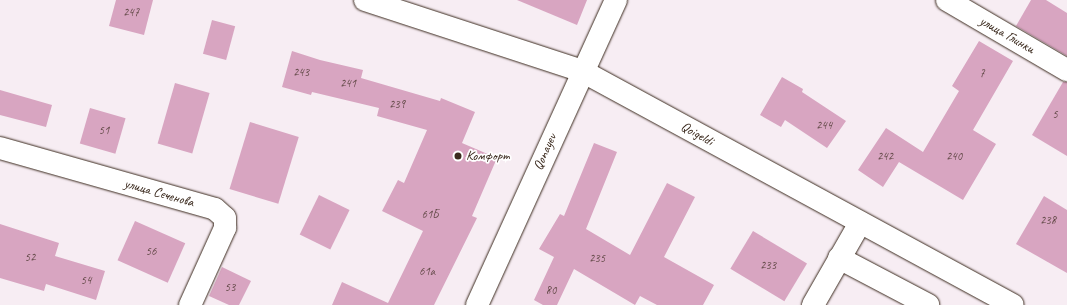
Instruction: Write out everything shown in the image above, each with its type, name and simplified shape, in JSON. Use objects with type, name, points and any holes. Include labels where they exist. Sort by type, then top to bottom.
[{"type":"street","name":"Qoigeldi","points":[[365,0],[582,71],[1013,305]]},
{"type":"street","name":"Qonayev","points":[[477,305],[582,71],[616,0]]},
{"type":"street","name":"улица Глинки","points":[[947,0],[1067,70]]},
{"type":"street","name":"улица Сеченова","points":[[0,148],[215,209],[225,218],[225,228],[190,305]]},
{"type":"street","points":[[813,305],[860,223]]},
{"type":"street","points":[[839,258],[928,305]]},
{"type":"building","points":[[116,0],[153,0],[144,35],[109,26]]},
{"type":"building","points":[[517,0],[587,0],[577,25]]},
{"type":"building","points":[[1031,0],[1046,0],[1067,13],[1067,56],[1016,26]]},
{"type":"building","points":[[212,20],[235,26],[226,60],[203,54]]},
{"type":"building","points":[[979,41],[1013,61],[973,130],[996,144],[963,200],[899,162],[883,187],[858,170],[886,128],[923,152],[959,91],[952,86]]},
{"type":"building","points":[[292,51],[320,60],[363,70],[361,78],[440,101],[441,98],[475,112],[462,143],[497,158],[472,216],[477,218],[434,305],[332,305],[342,282],[388,303],[423,231],[382,211],[398,180],[404,183],[427,130],[377,116],[379,108],[312,92],[311,95],[282,87]]},
{"type":"building","points":[[782,77],[803,89],[802,92],[846,121],[827,148],[785,120],[781,127],[760,115]]},
{"type":"building","points":[[1063,82],[1067,82],[1067,156],[1032,135]]},
{"type":"building","points":[[175,83],[210,93],[192,153],[158,144]]},
{"type":"building","points":[[0,90],[52,105],[46,127],[0,115]]},
{"type":"building","points":[[90,108],[126,118],[115,154],[80,144]]},
{"type":"building","points":[[250,122],[299,137],[278,204],[230,189]]},
{"type":"building","points":[[594,143],[617,152],[586,229],[630,255],[667,183],[695,197],[664,257],[714,285],[703,305],[657,305],[640,296],[635,305],[574,269],[557,305],[543,305],[534,300],[554,257],[539,249],[560,214],[564,216]]},
{"type":"building","points":[[319,195],[350,210],[330,249],[300,235]]},
{"type":"building","points":[[1044,196],[1067,210],[1067,273],[1016,244]]},
{"type":"building","points":[[135,221],[185,243],[168,283],[118,260]]},
{"type":"building","points":[[0,224],[59,243],[55,256],[105,271],[96,300],[46,284],[44,291],[0,278]]},
{"type":"building","points":[[753,231],[807,263],[784,301],[730,269]]},
{"type":"building","points":[[222,267],[251,281],[239,305],[229,305],[209,296]]},
{"type":"place","name":"Комфорт","points":[[458,156]]}]
